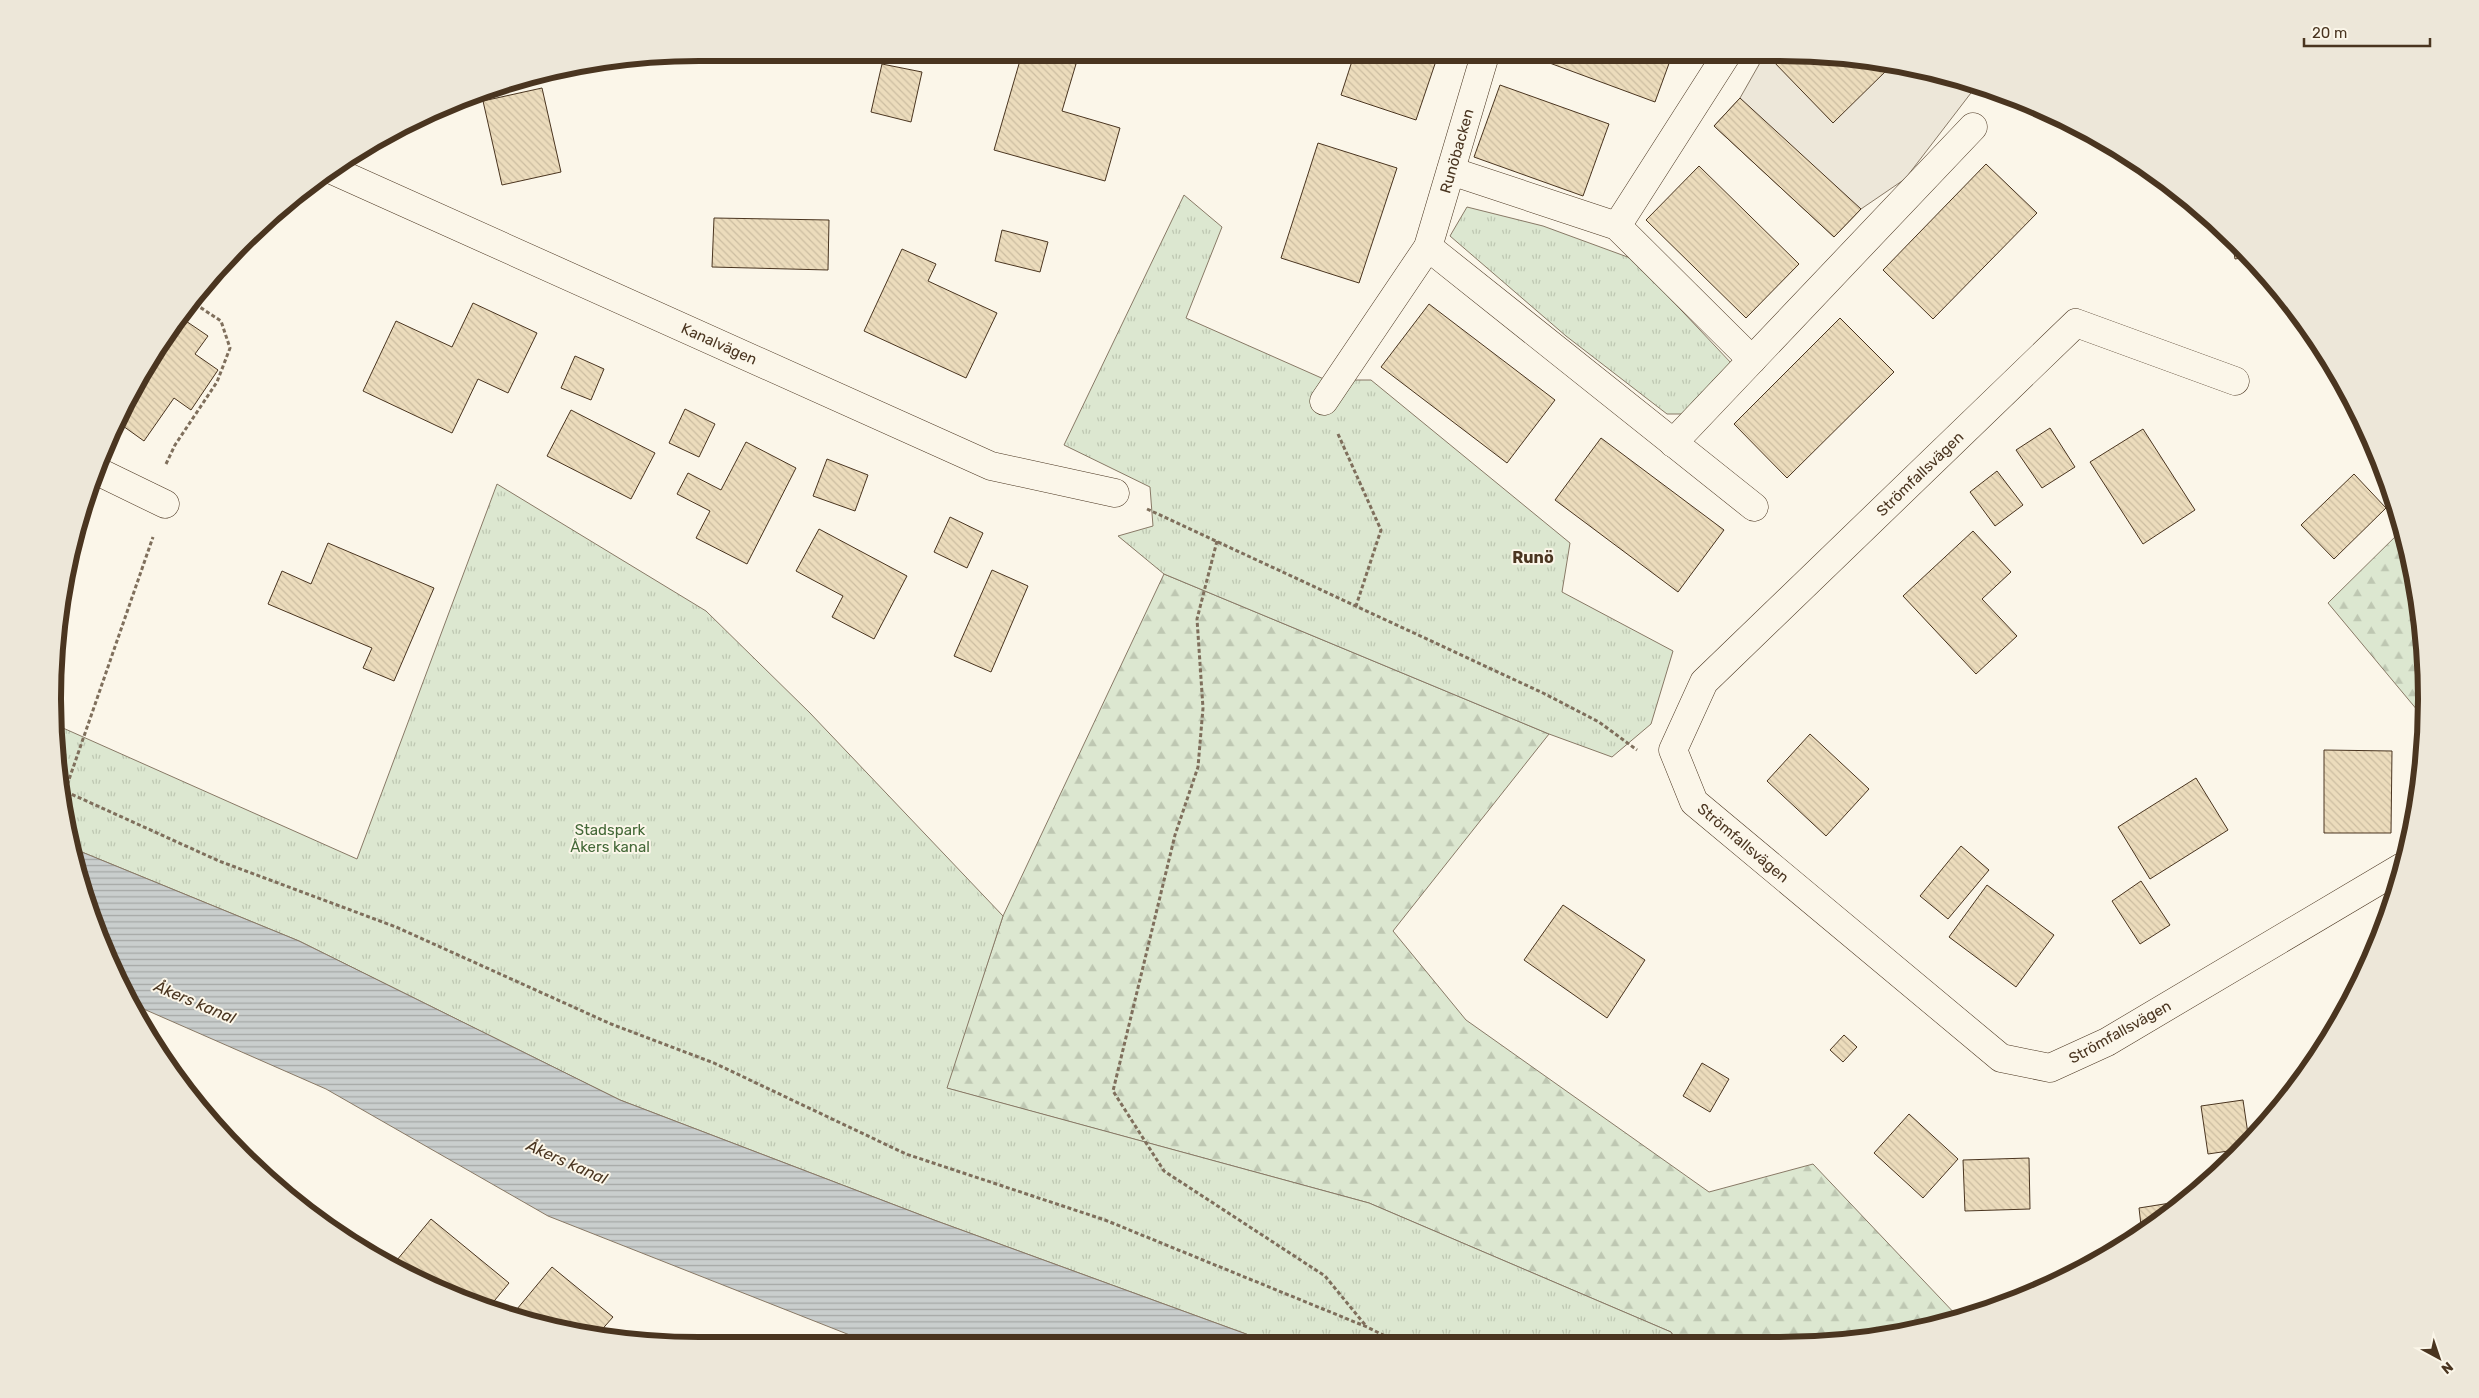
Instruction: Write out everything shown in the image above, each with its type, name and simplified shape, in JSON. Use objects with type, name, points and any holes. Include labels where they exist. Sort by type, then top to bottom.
[{"type":"street","name":"Runöbacken","points":[[1324,401],[1428,246],[1483,61]]},
{"type":"street","points":[[1616,226],[1722,61]]},
{"type":"street","points":[[1673,443],[1973,127]]},
{"type":"street","points":[[1451,171],[1616,226],[1752,360]]},
{"type":"street","name":"Kanalvägen","points":[[339,173],[990,466],[1115,493]]},
{"type":"street","points":[[1428,246],[1754,507]]},
{"type":"street","name":"Strömfallsvägen","points":[[2235,381],[2076,323],[1704,682],[1672,750],[1694,802],[2001,1058],[2050,1068],[2107,1042],[2394,872]]},
{"type":"street","points":[[103,474],[157,500]]},
{"type":"path","points":[[67,784],[175,445],[216,382],[230,348],[221,321],[198,306]]},
{"type":"path","points":[[1324,401],[1381,530],[1356,606]]},
{"type":"path","points":[[1115,493],[1542,692],[1599,722],[1639,752]]},
{"type":"path","points":[[1217,541],[1197,618],[1203,708],[1198,767],[1175,835],[1113,1091],[1164,1171],[1325,1276],[1367,1327]]},
{"type":"path","points":[[69,794],[219,861],[396,927],[611,1024],[714,1063],[906,1154],[1105,1220],[1367,1327],[1387,1337]]},
{"type":"green space","points":[[1184,195],[1222,227],[1186,318],[1326,380],[1371,380],[1570,543],[1562,592],[1673,651],[1651,724],[1612,757],[1549,734],[1164,574],[1118,536],[1153,526],[1150,487],[1064,445]]},
{"type":"green space","points":[[1467,207],[1543,226],[1633,259],[1732,364],[1683,414],[1667,414],[1566,336],[1450,236]]},
{"type":"green space","name":"Stadspark Åkers kanal","points":[[497,484],[706,611],[810,713],[1003,916],[947,1088],[1369,1203],[1671,1332],[1674,1337],[1254,1337],[934,1220],[620,1100],[299,941],[80,851],[67,782],[62,728],[357,859]]},
{"type":"green space","points":[[2396,536],[2412,616],[2416,657],[2417,710],[2328,603]]},
{"type":"green space","points":[[1164,574],[1549,734],[1393,931],[1466,1020],[1709,1192],[1813,1164],[1954,1312],[1904,1324],[1822,1335],[1674,1337],[1671,1332],[1369,1203],[946,1088],[1003,916]]},
{"type":"shaded area","points":[[1761,61],[1822,63],[1863,67],[1945,83],[1972,91],[1905,179],[1861,209],[1834,237],[1714,126],[1740,98]]},
{"type":"water","name":"Åkers kanal","points":[[80,851],[299,941],[620,1100],[934,1220],[1254,1337],[855,1337],[548,1216],[326,1089],[142,1008],[110,943],[95,904]]},
{"type":"building","points":[[1020,61],[1064,61],[1076,64],[1062,111],[1120,128],[1105,181],[994,150]]},
{"type":"building","points":[[1352,61],[1436,61],[1416,120],[1341,95]]},
{"type":"building","points":[[1544,61],[1670,61],[1655,102]]},
{"type":"building","points":[[1773,61],[1822,63],[1886,71],[1833,123]]},
{"type":"building","points":[[882,64],[922,72],[911,122],[871,112]]},
{"type":"building","points":[[1500,85],[1609,124],[1583,196],[1474,157]]},
{"type":"building","points":[[542,88],[561,172],[502,185],[483,101]]},
{"type":"building","points":[[1740,98],[1861,209],[1834,237],[1714,126]]},
{"type":"building","points":[[1318,143],[1397,168],[1359,283],[1281,258]]},
{"type":"building","points":[[1986,164],[2037,213],[1933,319],[1883,270]]},
{"type":"building","points":[[1699,166],[1799,264],[1746,318],[1646,220]]},
{"type":"building","points":[[714,218],[829,220],[828,270],[712,267]]},
{"type":"building","points":[[1002,230],[1048,242],[1040,272],[995,261]]},
{"type":"building","points":[[902,249],[936,264],[928,281],[997,313],[966,378],[864,331]]},
{"type":"building","points":[[2234,251],[2240,258],[2235,259]]},
{"type":"building","points":[[473,303],[537,333],[508,393],[478,379],[452,433],[363,391],[396,321],[452,347]]},
{"type":"building","points":[[1429,304],[1555,400],[1507,463],[1381,367]]},
{"type":"building","points":[[1840,318],[1894,372],[1787,478],[1734,424]]},
{"type":"building","points":[[186,321],[208,336],[195,354],[218,370],[191,410],[174,398],[144,441],[123,426],[147,380]]},
{"type":"building","points":[[575,356],[604,369],[591,400],[561,388]]},
{"type":"building","points":[[685,409],[715,424],[699,457],[669,443]]},
{"type":"building","points":[[571,410],[655,453],[631,499],[547,456]]},
{"type":"building","points":[[2050,428],[2075,467],[2042,488],[2016,450]]},
{"type":"building","points":[[2143,429],[2195,510],[2143,544],[2090,462]]},
{"type":"building","points":[[1601,438],[1724,530],[1678,592],[1555,500]]},
{"type":"building","points":[[746,442],[796,468],[747,564],[696,538],[710,511],[677,494],[688,473],[721,490]]},
{"type":"building","points":[[827,459],[868,475],[855,511],[813,496]]},
{"type":"building","points":[[1997,471],[2023,505],[1995,526],[1970,492]]},
{"type":"building","points":[[2354,474],[2386,508],[2334,559],[2301,525]]},
{"type":"building","points":[[950,517],[983,533],[967,568],[934,552]]},
{"type":"building","points":[[819,529],[907,576],[874,639],[832,617],[843,596],[796,571]]},
{"type":"building","points":[[1973,531],[2011,572],[1982,599],[2017,636],[1976,674],[1903,596]]},
{"type":"building","points":[[328,543],[434,588],[394,681],[363,668],[372,648],[268,604],[282,571],[311,584]]},
{"type":"building","points":[[992,570],[1028,586],[991,672],[954,656]]},
{"type":"building","points":[[1810,734],[1869,789],[1826,836],[1767,781]]},
{"type":"building","points":[[2324,750],[2392,751],[2391,833],[2324,833]]},
{"type":"building","points":[[2196,778],[2228,830],[2150,879],[2118,827]]},
{"type":"building","points":[[1961,846],[1989,870],[1948,919],[1920,896]]},
{"type":"building","points":[[2141,881],[2170,925],[2140,944],[2112,901]]},
{"type":"building","points":[[1987,885],[2054,935],[2016,987],[1949,937]]},
{"type":"building","points":[[1563,905],[1645,960],[1607,1018],[1524,960]]},
{"type":"building","points":[[1844,1035],[1857,1047],[1843,1062],[1830,1050]]},
{"type":"building","points":[[1702,1063],[1729,1079],[1710,1112],[1683,1096]]},
{"type":"building","points":[[2243,1100],[2248,1132],[2230,1151],[2208,1154],[2201,1106]]},
{"type":"building","points":[[1909,1114],[1958,1159],[1923,1198],[1874,1153]]},
{"type":"building","points":[[2029,1158],[2030,1209],[1965,1211],[1963,1160]]},
{"type":"building","points":[[2170,1203],[2141,1224],[2139,1208]]},
{"type":"building","points":[[431,1219],[509,1283],[493,1303],[455,1288],[397,1260]]},
{"type":"building","points":[[552,1267],[613,1317],[603,1329],[516,1310]]},
{"type":"district","name":"Runö","points":[[1533,557]]}]
